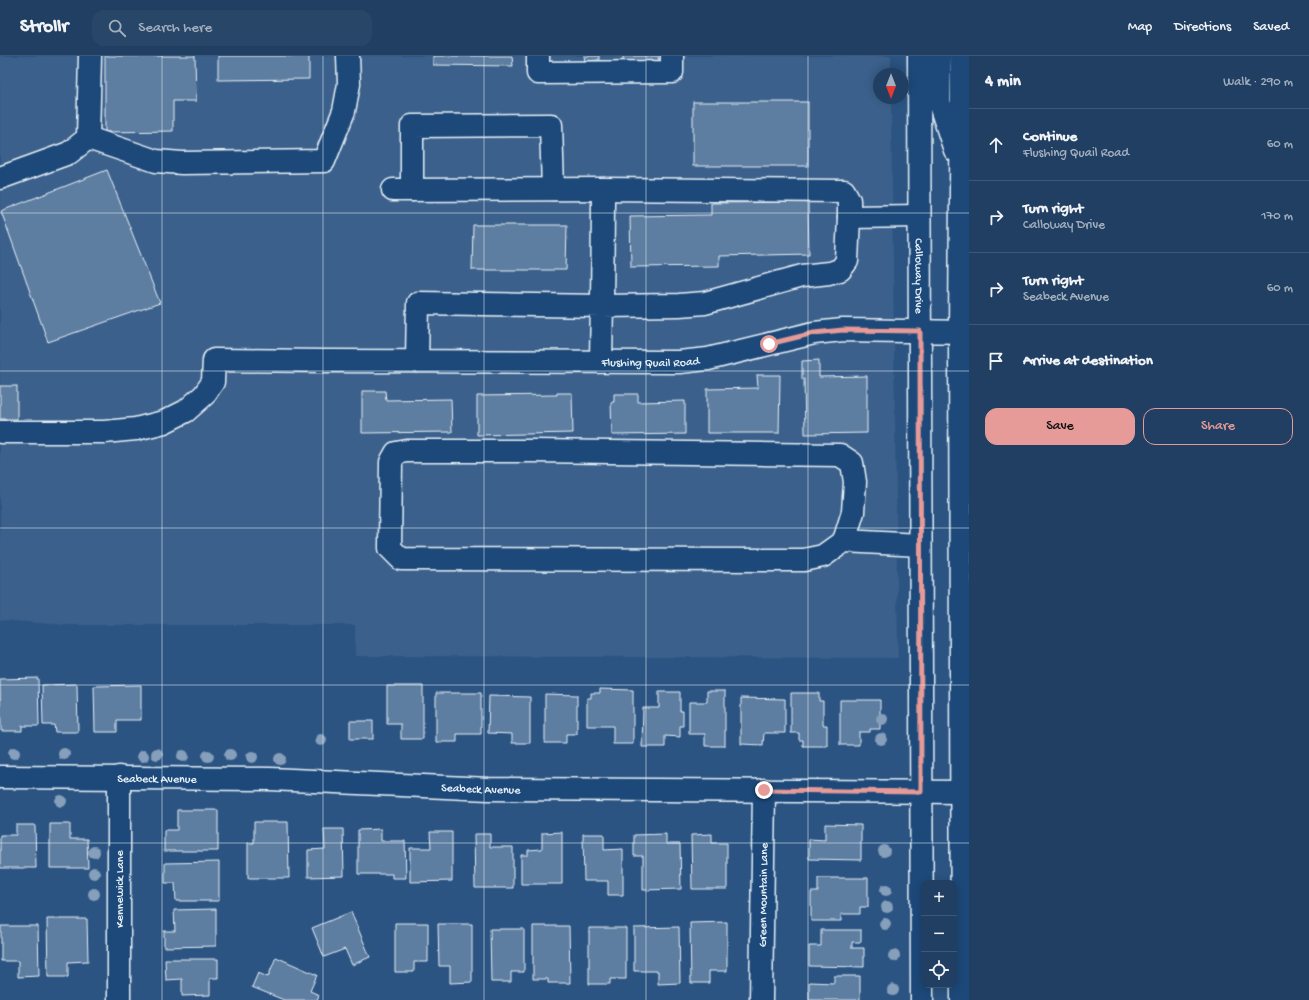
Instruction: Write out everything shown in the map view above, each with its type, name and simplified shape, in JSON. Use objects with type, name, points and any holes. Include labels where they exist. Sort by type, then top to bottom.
[{"type":"street","points":[[88,138],[90,56]]},
{"type":"street","points":[[88,138],[156,161],[182,163],[324,161],[344,111],[348,84],[348,56]]},
{"type":"street","points":[[538,56],[538,73],[672,72],[672,56]]},
{"type":"street","name":"Calloway Drive","points":[[919,56],[922,1000]]},
{"type":"street","points":[[940,56],[939,102],[961,166]]},
{"type":"street","points":[[962,56],[961,166],[965,332],[966,792],[966,920],[962,1000]]},
{"type":"street","points":[[416,361],[418,303],[602,306],[679,305],[705,303],[802,276],[829,273],[840,270],[847,261],[850,217],[849,200],[844,191],[603,189],[403,190],[412,126],[551,125],[553,189]]},
{"type":"street","points":[[0,178],[69,153],[88,138]]},
{"type":"street","points":[[601,361],[603,189]]},
{"type":"street","points":[[850,217],[919,216]]},
{"type":"street","name":"Flushing Quail Road","points":[[0,432],[104,432],[136,429],[164,422],[186,411],[204,395],[213,382],[214,360],[679,362],[708,359],[814,333],[843,330],[965,332]]},
{"type":"street","points":[[844,541],[854,512],[855,482],[852,463],[840,455],[408,451],[396,453],[391,462],[390,548],[402,559],[804,560],[823,556],[844,541],[920,545]]},
{"type":"street","name":"Seabeck Avenue","points":[[0,777],[270,779],[490,789],[966,792]]},
{"type":"street","name":"Kennewick Lane","points":[[119,777],[120,1000]]},
{"type":"street","name":"Green Mountain Lane","points":[[761,1000],[764,790]]},
{"type":"shaded area","points":[[0,56],[891,56],[891,68],[873,68],[873,104],[891,104],[898,658],[355,656],[355,625],[65,625],[0,620]]},
{"type":"building","points":[[105,56],[195,56],[196,101],[173,101],[173,131],[105,132]]},
{"type":"building","points":[[218,56],[309,56],[309,79],[218,80]]},
{"type":"building","points":[[433,56],[512,56],[513,66],[433,65]]},
{"type":"building","points":[[584,56],[599,56],[599,60],[585,61]]},
{"type":"building","points":[[623,56],[658,56],[659,61],[623,62]]},
{"type":"building","points":[[693,102],[808,102],[808,166],[693,166]]},
{"type":"building","points":[[107,170],[160,303],[48,342],[1,211]]},
{"type":"building","points":[[808,202],[809,254],[719,256],[719,266],[631,267],[630,216],[711,215],[711,203]]},
{"type":"building","points":[[473,225],[567,225],[566,270],[472,270]]},
{"type":"building","points":[[819,360],[819,377],[867,376],[867,433],[805,434],[804,379],[802,379],[802,361]]},
{"type":"building","points":[[757,375],[780,375],[779,433],[707,433],[707,389],[758,388]]},
{"type":"building","points":[[0,386],[17,386],[17,419],[0,419]]},
{"type":"building","points":[[362,391],[385,391],[386,400],[451,399],[452,432],[362,433]]},
{"type":"building","points":[[557,393],[572,393],[573,433],[477,435],[477,396],[557,395]]},
{"type":"building","points":[[614,394],[638,394],[638,402],[685,401],[685,434],[612,435],[611,402],[614,402]]},
{"type":"building","points":[[38,678],[39,726],[22,726],[22,731],[1,731],[0,679]]},
{"type":"building","points":[[77,684],[78,732],[55,732],[54,725],[43,725],[42,685]]},
{"type":"building","points":[[141,685],[141,720],[117,720],[117,732],[95,732],[94,686]]},
{"type":"building","points":[[387,686],[423,686],[423,739],[401,739],[401,724],[387,724]]},
{"type":"building","points":[[600,689],[633,690],[633,744],[613,744],[613,726],[587,726],[587,698],[591,698],[591,693],[600,693]]},
{"type":"building","points":[[707,691],[725,691],[725,746],[705,746],[705,734],[689,734],[689,702],[707,702]]},
{"type":"building","points":[[659,692],[680,692],[680,711],[683,711],[683,726],[680,726],[680,737],[665,736],[665,747],[642,747],[643,708],[659,708]]},
{"type":"building","points":[[436,693],[481,693],[481,734],[457,734],[457,742],[436,742]]},
{"type":"building","points":[[791,693],[819,693],[819,701],[823,701],[823,725],[827,725],[827,746],[803,746],[803,740],[799,740],[799,733],[791,733]]},
{"type":"building","points":[[545,694],[577,695],[577,734],[566,734],[566,743],[545,743]]},
{"type":"building","points":[[489,696],[530,697],[530,743],[512,743],[512,734],[488,733]]},
{"type":"building","points":[[741,698],[785,699],[785,733],[764,733],[763,745],[741,744]]},
{"type":"building","points":[[840,700],[880,700],[880,729],[870,729],[870,732],[859,732],[859,745],[840,745]]},
{"type":"building","points":[[350,721],[373,721],[373,739],[350,739]]},
{"type":"building","points":[[177,810],[218,810],[218,851],[164,851],[164,830],[177,830]]},
{"type":"building","points":[[254,822],[288,822],[289,878],[248,878],[248,843],[254,843]]},
{"type":"building","points":[[50,824],[70,824],[70,839],[87,839],[88,868],[50,868]]},
{"type":"building","points":[[825,824],[861,825],[861,860],[809,859],[809,839],[825,840]]},
{"type":"building","points":[[16,825],[35,825],[36,868],[0,868],[0,835],[16,835]]},
{"type":"building","points":[[324,829],[343,829],[344,876],[308,877],[308,850],[325,849]]},
{"type":"building","points":[[381,829],[381,841],[405,841],[406,878],[392,878],[392,874],[358,874],[358,830]]},
{"type":"building","points":[[430,832],[452,832],[452,881],[410,882],[410,848],[431,848]]},
{"type":"building","points":[[562,832],[562,884],[521,884],[521,855],[528,855],[528,850],[542,849],[542,833]]},
{"type":"building","points":[[474,834],[490,834],[490,847],[513,847],[513,888],[475,888]]},
{"type":"building","points":[[583,834],[604,834],[604,850],[623,849],[623,895],[608,895],[608,881],[584,881]]},
{"type":"building","points":[[666,834],[666,844],[680,844],[681,889],[643,890],[643,856],[634,856],[634,835]]},
{"type":"building","points":[[712,834],[712,843],[727,843],[727,889],[692,889],[691,835]]},
{"type":"building","points":[[219,862],[219,901],[176,901],[175,883],[165,883],[165,863]]},
{"type":"building","points":[[818,878],[868,878],[868,907],[860,907],[860,914],[841,914],[841,921],[811,921],[811,892],[818,892]]},
{"type":"building","points":[[216,909],[216,946],[164,947],[164,931],[175,931],[174,910]]},
{"type":"building","points":[[351,912],[370,957],[352,965],[345,949],[324,957],[312,928]]},
{"type":"building","points":[[47,919],[87,919],[88,961],[68,962],[68,977],[48,977]]},
{"type":"building","points":[[727,922],[727,971],[709,971],[709,983],[691,983],[690,923]]},
{"type":"building","points":[[395,923],[428,923],[428,962],[414,962],[414,972],[395,972]]},
{"type":"building","points":[[438,924],[472,924],[472,982],[450,983],[450,966],[439,966]]},
{"type":"building","points":[[1,926],[38,926],[39,976],[18,977],[18,961],[1,961]]},
{"type":"building","points":[[533,926],[569,926],[570,983],[548,983],[548,979],[533,979]]},
{"type":"building","points":[[679,927],[680,983],[658,984],[658,971],[634,971],[634,928]]},
{"type":"building","points":[[589,928],[626,928],[626,979],[610,979],[610,984],[589,984]]},
{"type":"building","points":[[490,929],[524,929],[524,972],[511,972],[511,982],[491,982]]},
{"type":"building","points":[[821,930],[861,930],[861,942],[852,942],[852,948],[864,948],[864,967],[809,966],[809,946],[821,946]]},
{"type":"building","points":[[276,957],[317,975],[310,991],[319,995],[317,1000],[284,1000],[252,987],[258,973],[268,977]]},
{"type":"building","points":[[165,959],[218,959],[218,978],[210,978],[210,995],[182,996],[182,979],[166,980]]},
{"type":"building","points":[[834,976],[860,976],[860,1000],[809,1000],[809,982],[834,983]]},
{"type":"route","points":[[764,790],[921,792],[920,331],[843,330],[814,333],[769,344]]}]
